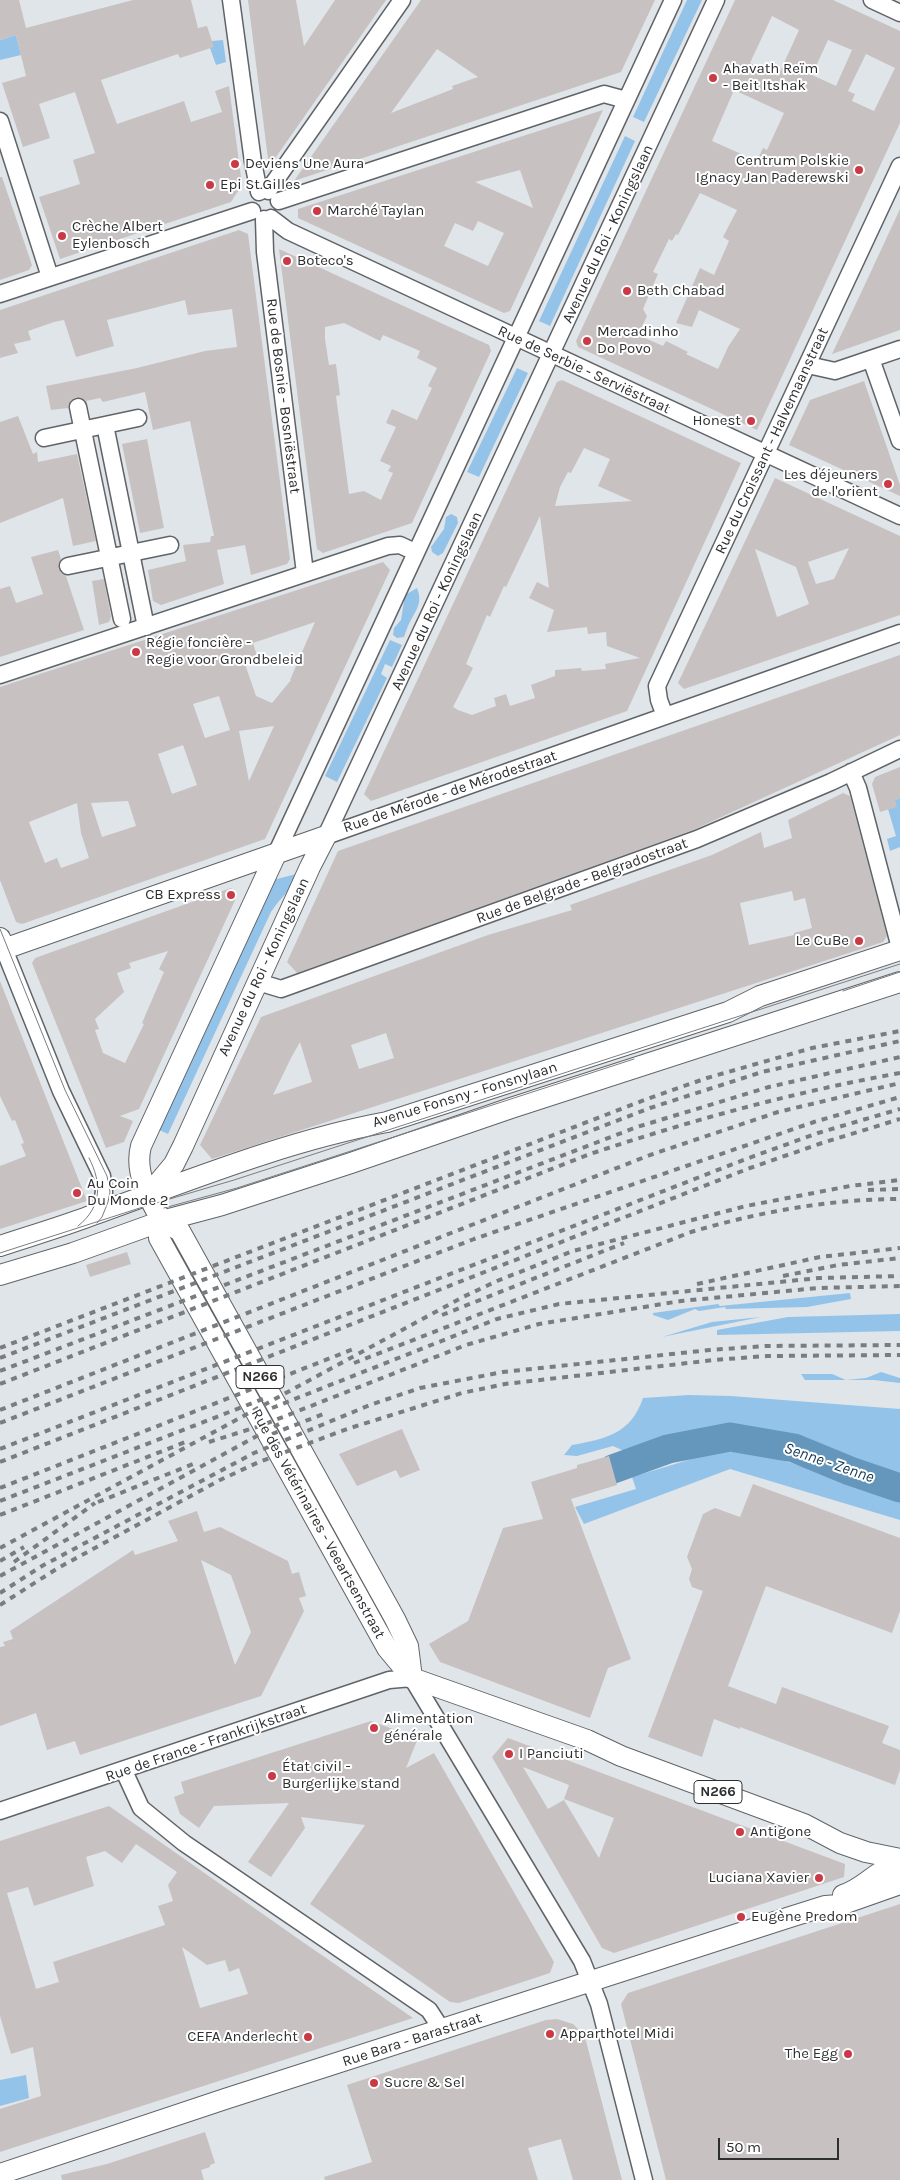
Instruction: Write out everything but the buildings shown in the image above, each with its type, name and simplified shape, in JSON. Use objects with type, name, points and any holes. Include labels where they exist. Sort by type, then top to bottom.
[{"type":"main road","name":"Rue de Mérode - de Mérodestraat","points":[[2,946],[326,836]]},
{"type":"main road","name":"Avenue du Roi - Koningslaan","points":[[148,1195],[174,1164],[326,836]]},
{"type":"main road","points":[[162,1221],[148,1195],[138,1157],[143,1141],[276,854]]},
{"type":"main road","name":"Avenue Fonsny - Fonsnylaan","points":[[0,1246],[245,1161],[343,1130],[387,1122],[728,1012],[760,996],[900,949]]},
{"type":"main road","name":"Avenue Fonsny - Fonsnylaan","points":[[0,1275],[79,1251],[162,1221],[222,1205],[351,1164],[511,1108],[900,982]]},
{"type":"main road","name":"Rue des Vétérinaires - Veeartsenstraat","points":[[162,1221],[159,1238],[387,1648],[412,1678]]},
{"type":"main road","name":"N266","points":[[412,1678],[587,1740],[622,1756],[804,1824],[840,1843],[866,1852],[900,1859]]},
{"type":"main road","name":"Rue Bara - Barastraat","points":[[825,1906],[836,1897],[854,1891],[879,1872],[900,1865]]},
{"type":"main road","name":"Rue Bara - Barastraat","points":[[0,2174],[225,2099],[825,1906],[840,1905],[900,1884]]},
{"type":"street","points":[[0,294],[278,212],[253,162],[232,0]]},
{"type":"street","points":[[269,195],[402,0]]},
{"type":"street","points":[[276,854],[673,0]]},
{"type":"street","name":"Avenue du Roi - Koningslaan","points":[[326,836],[716,0]]},
{"type":"street","points":[[872,0],[900,13]]},
{"type":"street","points":[[262,216],[252,200],[604,94],[626,100]]},
{"type":"street","points":[[0,121],[50,278]]},
{"type":"street","name":"Rue du Croissant - Halvemaanstraat","points":[[665,716],[656,686],[900,166]]},
{"type":"street","name":"Rue de Serbie - Serviëstraat","points":[[262,216],[288,231],[515,338],[900,516]]},
{"type":"street","name":"Rue de Bosnie - Bosniëstraat","points":[[262,216],[264,252],[305,573]]},
{"type":"street","points":[[808,365],[835,371],[900,349]]},
{"type":"street","points":[[871,359],[900,441]]},
{"type":"street","points":[[78,408],[122,619]]},
{"type":"street","points":[[44,438],[138,418]]},
{"type":"street","points":[[105,425],[146,627]]},
{"type":"street","points":[[68,566],[170,545]]},
{"type":"street","points":[[0,675],[388,546],[400,545],[415,552]]},
{"type":"street","name":"Rue de Mérode - de Mérodestraat","points":[[326,836],[900,633]]},
{"type":"street","name":"Rue de Belgrade - Belgradostraat","points":[[258,982],[281,989],[697,839],[900,750]]},
{"type":"street","points":[[851,772],[858,788],[900,949]]},
{"type":"street","points":[[2,946],[61,1091],[102,1176],[104,1192],[101,1207],[96,1214]]},
{"type":"street","name":"Rue de France - Frankrijkstraat","points":[[0,1811],[124,1771],[389,1680],[412,1678]]},
{"type":"street","name":"Rue des Vétérinaires - Veeartsenstraat","points":[[412,1678],[450,1737],[580,1956],[598,2004],[644,2180]]},
{"type":"street","points":[[124,1771],[141,1808],[184,1843],[429,2010],[442,2030]]},
{"type":"shaded area","points":[[687,0],[702,0],[644,122],[633,117]]},
{"type":"shaded area","points":[[16,35],[21,55],[0,60],[0,40]]},
{"type":"shaded area","points":[[223,40],[226,62],[216,65],[210,48],[212,41]]},
{"type":"shaded area","points":[[625,136],[635,141],[550,326],[539,321]]},
{"type":"shaded area","points":[[517,368],[528,373],[479,477],[467,472]]},
{"type":"shaded area","points":[[451,514],[457,517],[458,523],[443,553],[438,556],[432,552],[431,547],[444,529],[446,517]]},
{"type":"shaded area","points":[[417,588],[419,593],[418,606],[404,637],[397,638],[393,635],[394,628],[401,620],[405,595]]},
{"type":"shaded area","points":[[390,640],[402,645],[392,667],[385,664],[381,674],[387,678],[337,782],[325,776]]},
{"type":"shaded area","points":[[900,798],[900,847],[890,851],[887,839],[896,836],[888,809],[895,800]]},
{"type":"shaded area","points":[[300,873],[271,912],[168,1134],[157,1129],[273,880]]},
{"type":"shaded area","points":[[850,1293],[851,1299],[807,1307],[726,1309],[725,1307],[699,1311],[695,1309],[668,1320],[653,1315],[653,1313],[718,1304],[720,1306]]},
{"type":"shaded area","points":[[900,1314],[900,1331],[717,1335],[717,1330],[788,1317]]},
{"type":"shaded area","points":[[761,1317],[662,1337],[712,1322]]},
{"type":"shaded area","points":[[881,1372],[900,1378],[900,1383],[874,1380],[846,1380],[866,1378]]},
{"type":"shaded area","points":[[801,1374],[832,1374],[846,1380],[805,1380]]},
{"type":"shaded area","points":[[689,1395],[731,1396],[900,1409],[900,1479],[869,1470],[854,1458],[754,1428],[721,1428],[689,1433],[626,1452],[613,1446],[577,1456],[564,1455],[572,1445],[606,1437],[624,1427],[638,1410],[643,1398]]},
{"type":"shaded area","points":[[718,1451],[760,1453],[900,1498],[900,1520],[730,1469],[584,1524],[575,1507],[636,1489],[632,1477]]},
{"type":"shaded area","points":[[26,2075],[29,2098],[0,2106],[0,2080]]},
{"type":"waterway","name":"Senne - Zenne","points":[[613,1469],[668,1449],[730,1437],[794,1448],[850,1471],[900,1488]]},
{"type":"tram line","points":[[0,929],[65,1090],[107,1176],[110,1192],[108,1202],[102,1217],[97,1223]]},
{"type":"tram line","points":[[0,1253],[234,1180],[900,964]]},
{"type":"tram line","points":[[843,991],[900,972]]},
{"type":"tram line","points":[[164,1208],[237,1188],[634,1059]]},
{"type":"tram line","points":[[78,1226],[92,1211],[97,1194],[98,1185],[89,1158]]},
{"type":"railway","points":[[0,1348],[647,1099],[707,1078],[812,1048],[900,1031]]},
{"type":"railway","points":[[0,1358],[650,1108],[762,1072],[900,1041]]},
{"type":"railway","points":[[0,1371],[637,1127],[769,1087],[900,1057]]},
{"type":"railway","points":[[0,1384],[590,1154],[782,1098],[900,1073]]},
{"type":"railway","points":[[0,1410],[650,1155],[778,1112],[900,1083]]},
{"type":"railway","points":[[0,1423],[474,1239],[814,1122],[900,1097]]},
{"type":"railway","points":[[0,1449],[746,1159],[818,1133],[900,1109]]},
{"type":"railway","points":[[0,1462],[750,1168],[900,1119]]},
{"type":"railway","points":[[0,1548],[463,1297],[497,1281],[573,1251],[746,1206],[850,1186],[900,1180]]},
{"type":"railway","points":[[868,1190],[900,1189]]},
{"type":"railway","points":[[354,1363],[691,1232],[742,1218],[794,1208],[847,1201],[900,1199]]},
{"type":"railway","points":[[442,1315],[624,1243]]},
{"type":"railway","points":[[697,1284],[820,1257],[900,1248]]},
{"type":"railway","points":[[783,1276],[838,1265],[900,1258]]},
{"type":"railway","points":[[272,1408],[497,1319],[559,1304],[819,1278],[900,1276]]},
{"type":"railway","points":[[209,1442],[260,1426],[466,1345],[539,1324],[681,1301],[818,1288],[900,1286]]},
{"type":"railway","points":[[0,1593],[42,1566],[254,1453],[370,1405],[420,1388],[503,1372],[710,1350],[765,1346],[900,1345]]},
{"type":"railway","points":[[0,1488],[356,1348]]},
{"type":"railway","points":[[0,1605],[58,1568],[220,1480],[259,1462],[347,1429],[462,1393],[505,1384],[714,1360],[767,1356],[900,1355]]},
{"type":"railway","points":[[0,1501],[268,1397]]},
{"type":"railway","points":[[272,1434],[326,1413]]},
{"type":"railway","points":[[0,1576],[279,1424]]},
{"type":"railway","points":[[0,1515],[188,1441]]},
{"type":"railway","points":[[98,1502],[193,1464]]},
{"type":"railway","points":[[14,1562],[95,1503]]},
{"type":"railway","points":[[0,1561],[24,1547]]},
{"type":"place","name":"Ahavath Reïm - Beit Itshak","points":[[713,78]]},
{"type":"place","name":"Deviens Une Aura","points":[[235,164]]},
{"type":"place","name":"Centrum Polskie Ignacy Jan Paderewski","points":[[859,170]]},
{"type":"place","name":"Epi St.Gilles","points":[[210,185]]},
{"type":"place","name":"Marché Taylan","points":[[317,211]]},
{"type":"place","name":"Crèche Albert Eylenbosch","points":[[62,236]]},
{"type":"place","name":"Boteco's","points":[[287,261]]},
{"type":"place","name":"Beth Chabad","points":[[627,291]]},
{"type":"place","name":"Mercadinho Do Povo","points":[[587,341]]},
{"type":"place","name":"Honest","points":[[751,421]]},
{"type":"place","name":"Les déjeuners de l'orient","points":[[888,484]]},
{"type":"place","name":"Régie foncière - Regie voor Grondbeleid","points":[[136,652]]},
{"type":"place","name":"CB Express","points":[[231,895]]},
{"type":"place","name":"Le CuBe","points":[[859,941]]},
{"type":"place","name":"Au Coin Du Monde 2","points":[[77,1193]]},
{"type":"place","name":"Alimentation générale","points":[[374,1728]]},
{"type":"place","name":"I Panciuti","points":[[509,1754]]},
{"type":"place","name":"État civil - Burgerlijke stand","points":[[272,1776]]},
{"type":"place","name":"Antigone","points":[[740,1832]]},
{"type":"place","name":"Luciana Xavier","points":[[819,1878]]},
{"type":"place","name":"Eugène Predom","points":[[741,1917]]},
{"type":"place","name":"Apparthotel Midi","points":[[550,2034]]},
{"type":"place","name":"CEFA Anderlecht","points":[[308,2037]]},
{"type":"place","name":"The Egg","points":[[848,2054]]},
{"type":"place","name":"Sucre & Sel","points":[[374,2083]]}]
